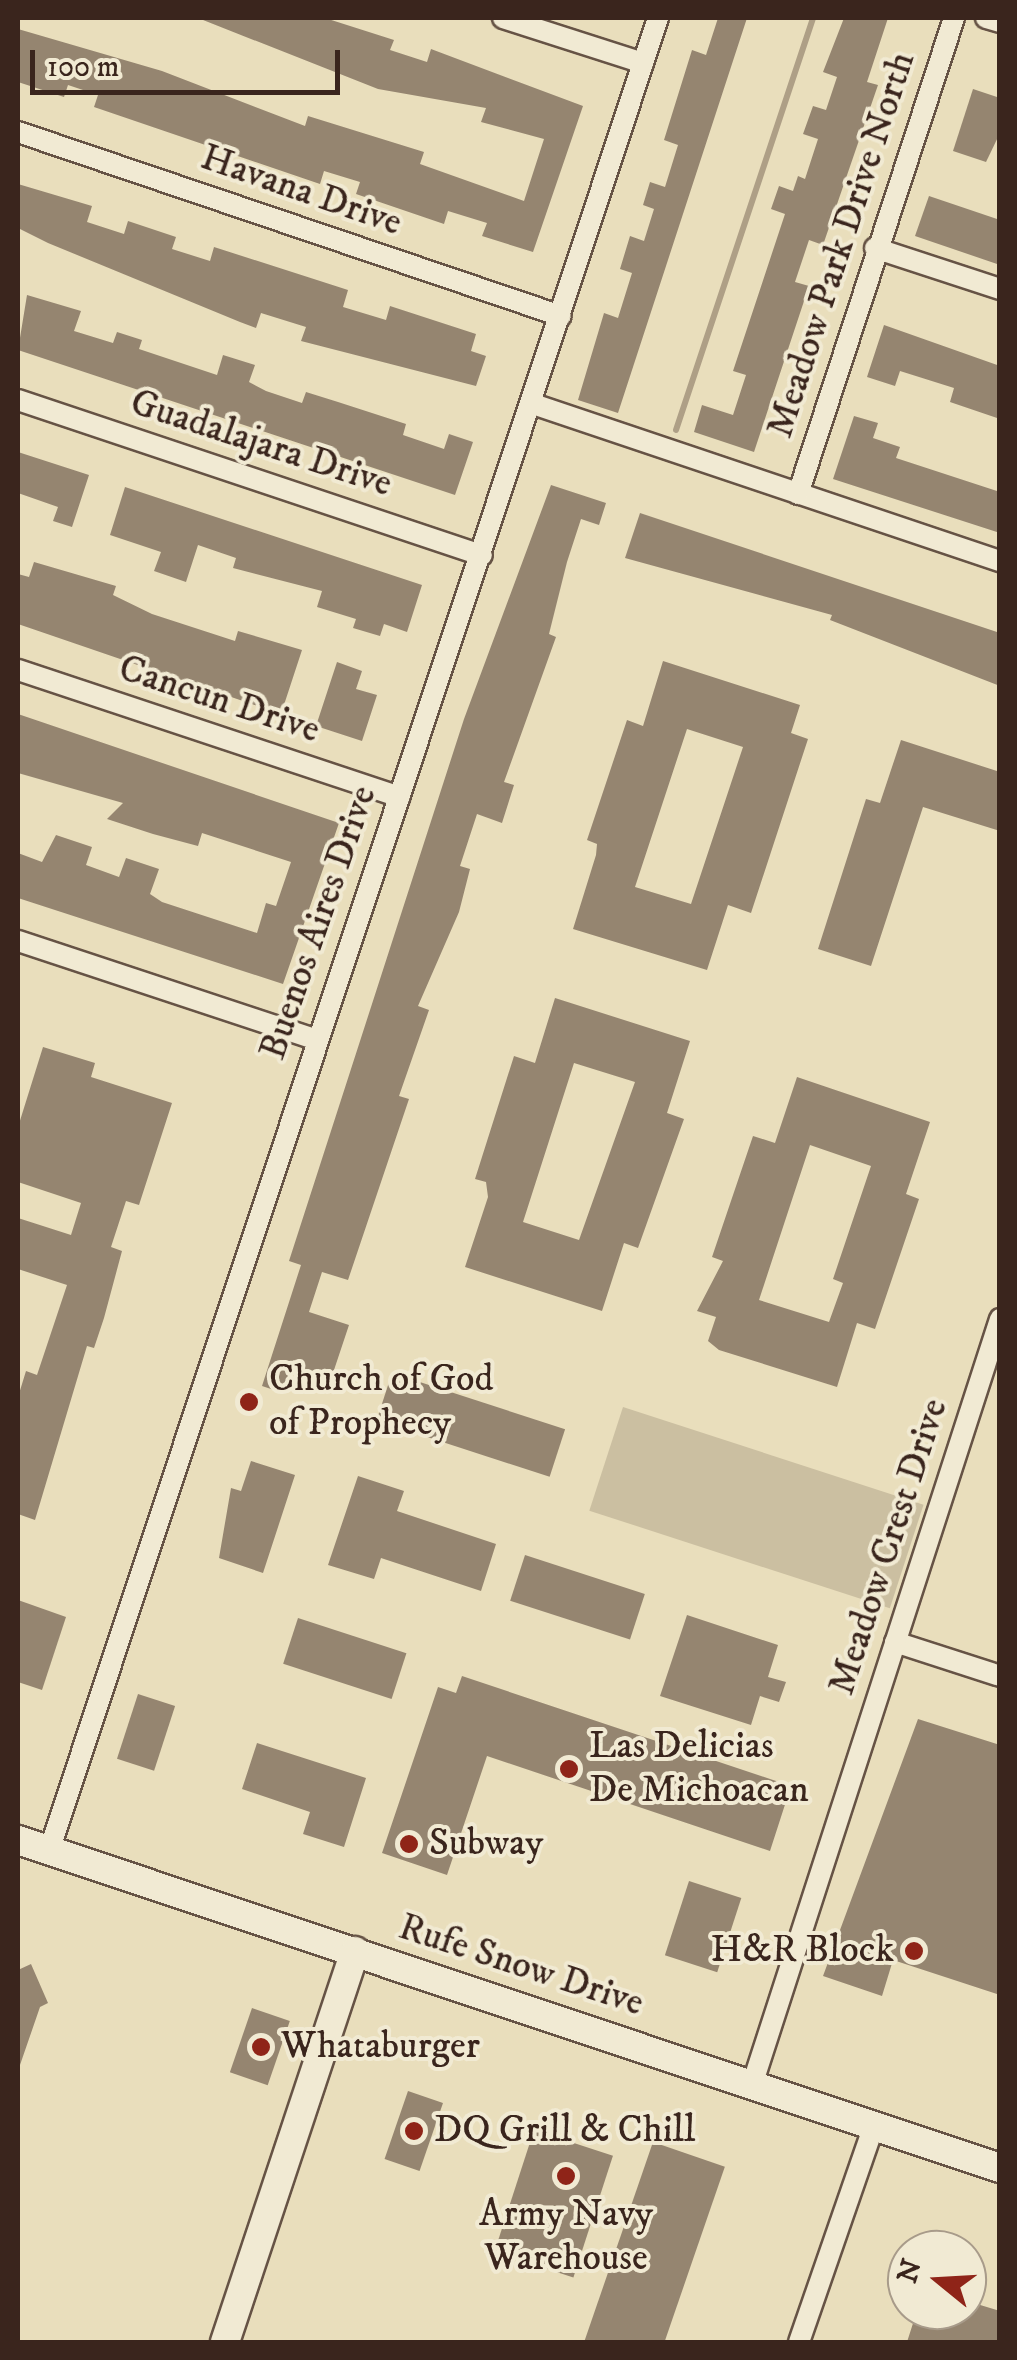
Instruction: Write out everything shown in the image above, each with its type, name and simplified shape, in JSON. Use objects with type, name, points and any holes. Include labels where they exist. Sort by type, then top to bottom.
[{"type":"main road","name":"Rufe Snow Drive","points":[[18,1840],[753,2082],[1000,2168]]},
{"type":"main road","points":[[225,2342],[355,1951]]},
{"type":"street","points":[[504,18],[643,64]]},
{"type":"street","name":"Buenos Aires Drive","points":[[49,1851],[398,797],[533,404],[658,18]]},
{"type":"street","name":"Meadow Park Drive North","points":[[798,494],[875,248],[954,18]]},
{"type":"street","points":[[986,18],[1000,22]]},
{"type":"street","name":"Havana Drive","points":[[18,132],[562,316]]},
{"type":"street","points":[[875,248],[1000,290]]},
{"type":"street","name":"Guadalajara Drive","points":[[18,400],[482,555]]},
{"type":"street","points":[[533,404],[1000,561]]},
{"type":"street","name":"Cancun Drive","points":[[18,670],[398,797]]},
{"type":"street","points":[[18,941],[317,1040]]},
{"type":"street","name":"Meadow Crest Drive","points":[[753,2082],[1000,1319]]},
{"type":"street","points":[[895,1642],[1000,1676]]},
{"type":"street","points":[[799,2342],[874,2125]]},
{"type":"shaded area","points":[[623,1407],[924,1505],[890,1608],[589,1511]]},
{"type":"building","points":[[198,18],[325,18],[394,40],[390,50],[427,62],[431,49],[583,106],[533,252],[482,236],[487,223],[448,211],[444,224],[356,194],[360,182],[324,171],[320,184],[94,107],[98,95],[68,85],[64,97],[18,82],[18,29],[162,71],[305,126],[308,116],[424,152],[420,164],[524,201],[544,139],[481,122],[486,108],[378,89]]},
{"type":"building","points":[[718,18],[747,18],[618,413],[578,400],[604,313],[618,318],[632,273],[620,269],[630,236],[644,241],[654,209],[643,205],[650,182],[665,187],[678,145],[664,140],[692,50],[706,55]]},
{"type":"building","points":[[844,18],[888,18],[867,82],[878,85],[823,245],[809,240],[795,282],[809,286],[754,452],[694,432],[702,405],[733,415],[746,375],[733,371],[785,214],[771,209],[779,186],[793,191],[798,176],[805,179],[818,139],[803,134],[813,106],[826,110],[837,77],[823,72]]},
{"type":"building","points":[[973,89],[1000,98],[1000,133],[986,162],[953,151]]},
{"type":"building","points":[[18,184],[92,206],[87,222],[124,234],[128,221],[176,237],[172,249],[210,261],[214,247],[348,290],[343,307],[386,320],[390,306],[476,334],[471,351],[486,356],[476,386],[301,341],[306,327],[261,313],[256,328],[48,243],[18,228]]},
{"type":"building","points":[[929,196],[1000,220],[1000,265],[915,236]]},
{"type":"building","points":[[27,295],[81,311],[74,331],[113,343],[117,332],[142,340],[139,349],[217,375],[223,355],[255,365],[249,382],[266,391],[302,403],[306,392],[406,424],[403,435],[444,449],[449,434],[473,442],[455,495],[18,350]]},
{"type":"building","points":[[884,325],[1000,366],[1000,419],[950,402],[954,388],[900,371],[895,386],[867,377]]},
{"type":"building","points":[[854,416],[878,423],[873,438],[900,447],[896,458],[1000,492],[1000,533],[833,479]]},
{"type":"building","points":[[18,452],[89,475],[72,527],[53,521],[58,507],[18,493]]},
{"type":"building","points":[[551,485],[606,503],[599,525],[581,519],[567,562],[549,634],[556,637],[504,782],[514,785],[502,823],[477,814],[460,866],[470,869],[459,912],[418,1006],[429,1010],[399,1096],[409,1099],[348,1280],[322,1272],[309,1312],[349,1325],[331,1379],[291,1366],[283,1393],[262,1386],[301,1265],[289,1261],[464,719]]},
{"type":"building","points":[[125,487],[422,585],[407,632],[384,624],[380,636],[353,628],[356,619],[317,607],[322,591],[233,568],[236,558],[198,545],[186,582],[154,571],[161,552],[110,535]]},
{"type":"building","points":[[640,513],[1000,633],[1000,686],[830,620],[832,615],[625,558]]},
{"type":"building","points":[[34,562],[116,586],[113,595],[152,614],[235,641],[238,631],[302,650],[281,714],[18,624],[18,574],[29,577]]},
{"type":"building","points":[[663,661],[800,705],[791,733],[808,739],[751,913],[728,905],[707,970],[573,929],[596,855],[597,844],[587,840],[627,720],[643,726]],"holes":[[[687,729],[743,747],[691,904],[635,887]]]},
{"type":"building","points":[[337,662],[362,671],[356,689],[377,695],[362,741],[316,726]]},
{"type":"building","points":[[18,714],[339,823],[283,984],[18,898],[18,853],[42,862],[56,835],[92,847],[86,865],[119,877],[126,858],[159,869],[150,894],[162,902],[257,933],[266,903],[276,906],[291,862],[202,833],[198,846],[153,834],[107,819],[123,803],[18,773]]},
{"type":"building","points":[[901,740],[1000,772],[1000,831],[923,807],[871,966],[818,949],[866,799],[880,803]]},
{"type":"building","points":[[555,998],[690,1041],[667,1113],[684,1119],[638,1248],[624,1243],[602,1311],[465,1267],[488,1197],[486,1182],[475,1179],[514,1056],[535,1063]],"holes":[[[574,1063],[635,1082],[579,1240],[523,1222]]]},
{"type":"building","points":[[43,1047],[95,1063],[91,1077],[172,1103],[139,1205],[126,1201],[111,1247],[122,1251],[104,1318],[94,1348],[87,1346],[35,1520],[18,1514],[18,1397],[26,1371],[37,1375],[67,1285],[18,1269],[18,1218],[71,1235],[81,1203],[18,1182],[18,1127]]},
{"type":"building","points":[[797,1077],[930,1122],[906,1194],[919,1199],[875,1329],[857,1323],[837,1387],[719,1350],[708,1341],[716,1317],[697,1311],[723,1261],[712,1257],[753,1136],[775,1143]],"holes":[[[810,1145],[871,1166],[833,1279],[843,1283],[829,1322],[759,1300]]]},
{"type":"building","points":[[392,1373],[565,1429],[550,1477],[377,1421]]},
{"type":"building","points":[[251,1461],[295,1475],[263,1573],[219,1558],[231,1488],[241,1491]]},
{"type":"building","points":[[358,1476],[404,1491],[397,1511],[496,1544],[481,1591],[381,1558],[374,1579],[328,1565]]},
{"type":"building","points":[[525,1555],[645,1594],[630,1640],[510,1601]]},
{"type":"building","points":[[18,1600],[66,1617],[42,1690],[18,1682]]},
{"type":"building","points":[[687,1615],[778,1645],[768,1677],[786,1682],[779,1702],[760,1696],[751,1725],[660,1696]]},
{"type":"building","points":[[298,1618],[406,1653],[392,1699],[283,1664]]},
{"type":"building","points":[[462,1676],[791,1786],[770,1851],[487,1756],[447,1875],[382,1853],[438,1687],[456,1693]]},
{"type":"building","points":[[138,1694],[175,1706],[154,1771],[117,1759]]},
{"type":"building","points":[[918,1719],[1000,1745],[1000,1995],[893,1960],[882,1996],[823,1976]]},
{"type":"building","points":[[257,1743],[366,1778],[344,1847],[303,1834],[310,1812],[242,1789]]},
{"type":"building","points":[[689,1881],[741,1898],[717,1972],[665,1955]]},
{"type":"building","points":[[31,1964],[48,2003],[40,2007],[20,2065],[18,1970]]},
{"type":"building","name":"Whataburger","points":[[252,2008],[290,2021],[268,2085],[230,2072]]},
{"type":"building","name":"DQ Grill & Chill","points":[[408,2091],[443,2103],[420,2171],[385,2159]]},
{"type":"building","points":[[534,2130],[613,2156],[573,2277],[494,2252]]},
{"type":"building","points":[[653,2142],[725,2167],[665,2342],[584,2342]]},
{"type":"building","points":[[987,2307],[1000,2311],[1000,2342],[907,2342],[911,2330],[987,2330]]},
{"type":"waterway","points":[[676,430],[813,18]]},
{"type":"place","name":"Church of God of Prophecy","points":[[249,1402]]},
{"type":"place","name":"Las Delicias De Michoacan","points":[[569,1769]]},
{"type":"place","name":"Subway","points":[[409,1844]]},
{"type":"place","name":"H&R Block","points":[[914,1951]]},
{"type":"place","name":"Whataburger","points":[[261,2047]]},
{"type":"place","name":"DQ Grill & Chill","points":[[414,2131]]},
{"type":"place","name":"Army Navy Warehouse","points":[[566,2176]]}]
